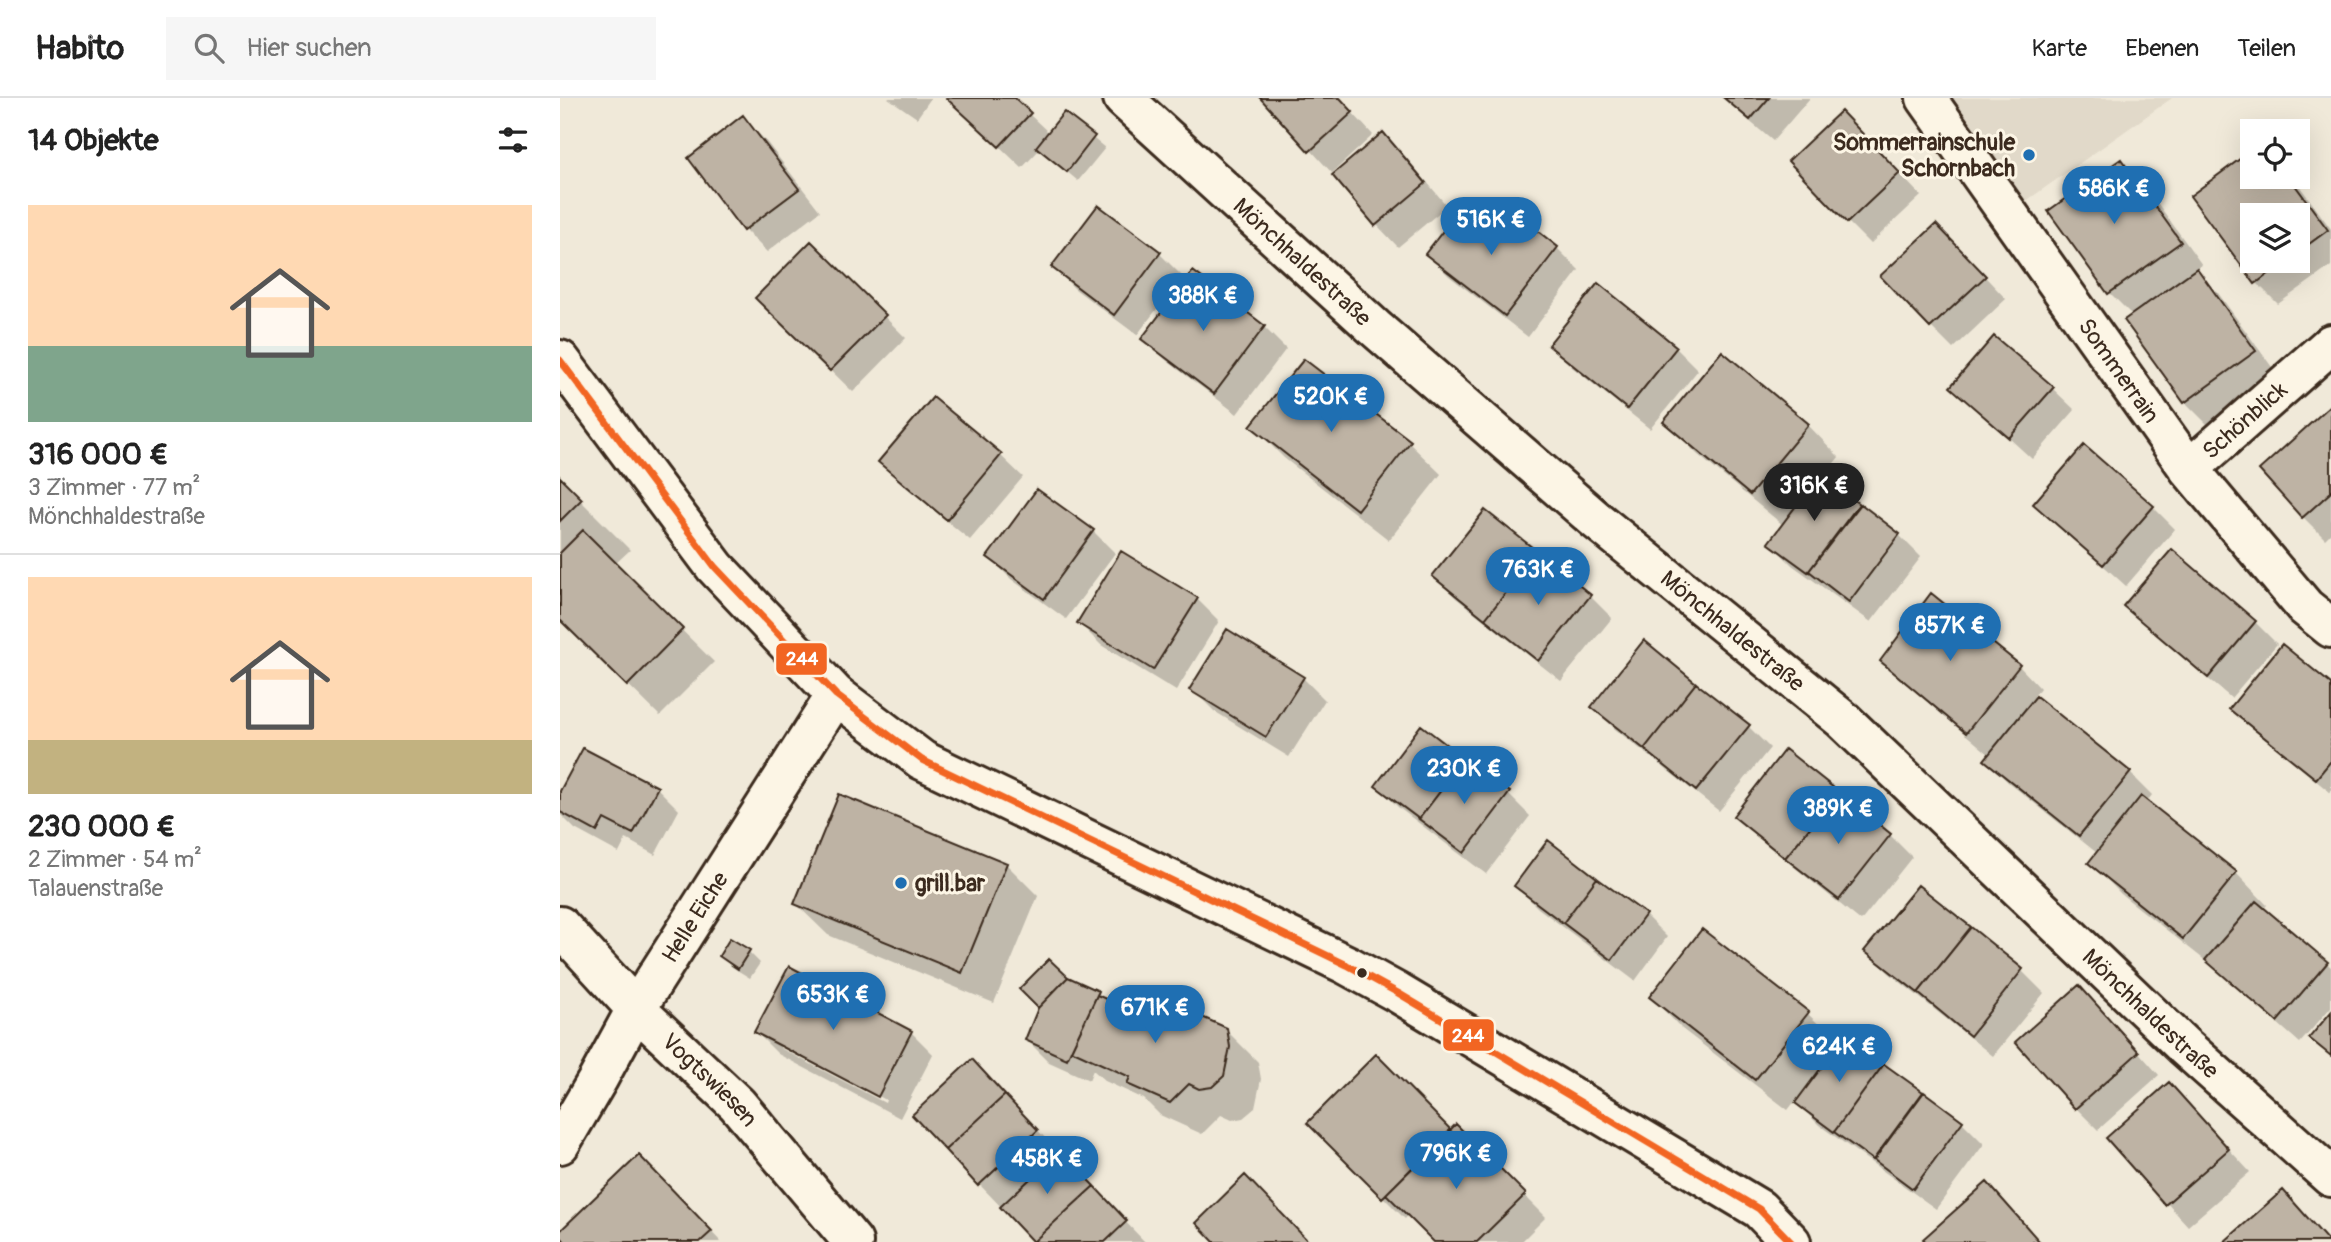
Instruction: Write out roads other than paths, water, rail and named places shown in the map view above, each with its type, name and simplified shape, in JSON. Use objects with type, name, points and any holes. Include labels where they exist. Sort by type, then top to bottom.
[{"type":"street","name":"Mönchhaldestraße","points":[[1123,98],[1375,328],[1501,438],[1596,520],[1843,720],[2185,1047],[2331,1177]]},
{"type":"street","name":"Sommerrain","points":[[1926,98],[2189,469],[2305,607],[2331,628]]},
{"type":"street","name":"Schönblick","points":[[2189,469],[2331,344]]},
{"type":"street","points":[[560,360],[715,567],[836,695],[922,760],[1347,965],[1398,993],[1759,1209],[1791,1242]]},
{"type":"street","name":"Helle Eiche","points":[[560,1144],[636,1009],[836,695]]},
{"type":"street","name":"Vogtswiesen","points":[[560,926],[636,1009],[737,1104],[853,1242]]},
{"type":"place","name":"Sommerrainschule Schornbach","points":[[2029,155]]},
{"type":"place","name":"grill.bar","points":[[901,883]]}]
